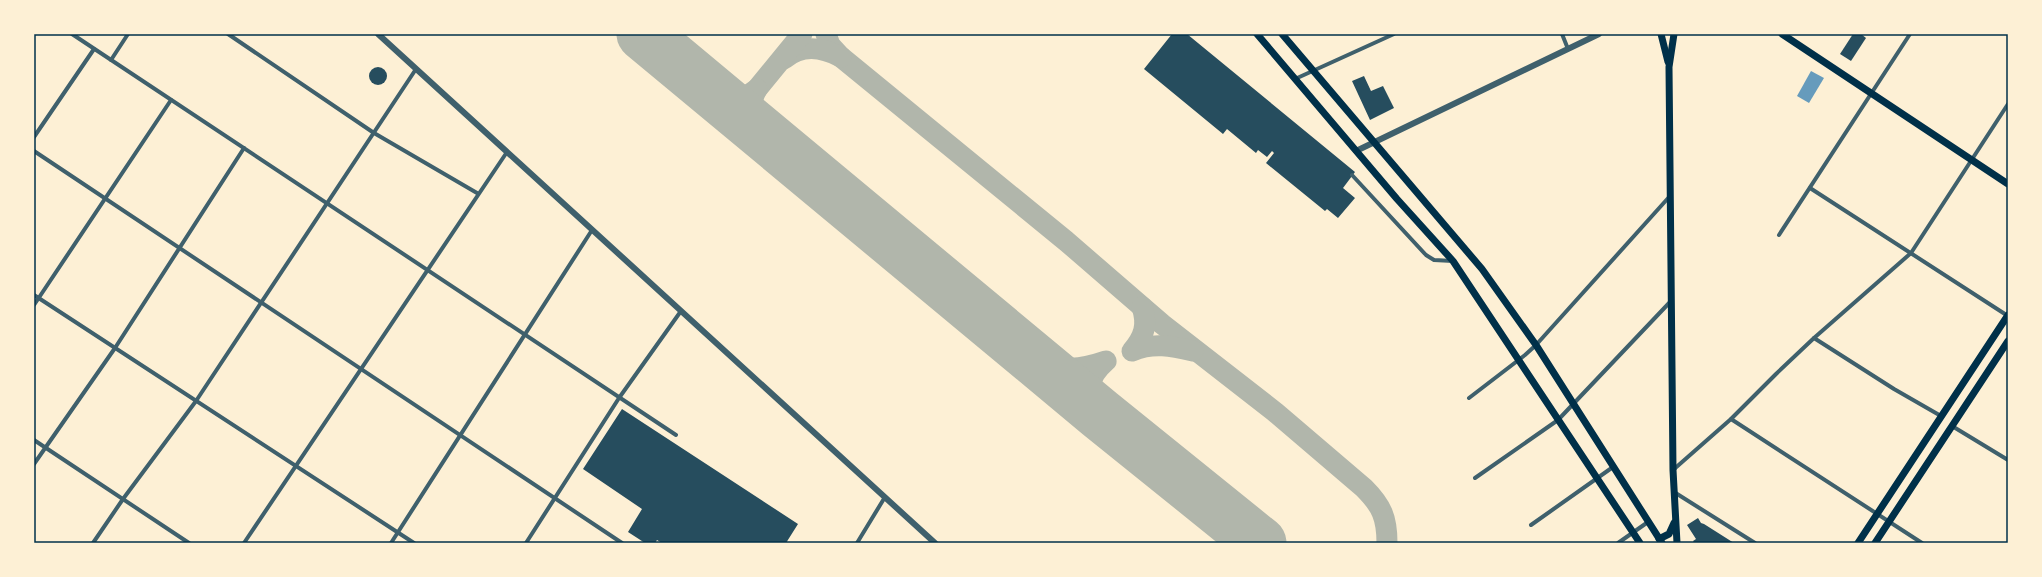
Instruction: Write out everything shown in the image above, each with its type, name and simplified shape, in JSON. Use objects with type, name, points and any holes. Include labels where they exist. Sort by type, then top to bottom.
[{"type":"main road","points":[[1257,34],[1356,151],[1453,261],[1640,543]]},
{"type":"main road","points":[[1282,34],[1482,269],[1536,345],[1660,541],[1671,531],[1675,515]]},
{"type":"main road","points":[[1661,34],[1669,66]]},
{"type":"main road","points":[[1674,34],[1669,66],[1673,470],[1677,543]]},
{"type":"main road","points":[[1782,34],[1870,94],[2008,184]]},
{"type":"main road","points":[[1858,543],[2008,316]]},
{"type":"main road","points":[[1875,543],[2008,341]]},
{"type":"street","points":[[72,34],[676,435]]},
{"type":"street","points":[[110,60],[128,34]]},
{"type":"street","points":[[228,34],[374,133],[478,193]]},
{"type":"street","points":[[378,34],[935,543]]},
{"type":"street","points":[[1294,79],[1394,34]]},
{"type":"street","points":[[1562,34],[1568,49]]},
{"type":"street","points":[[1356,151],[1374,141],[1599,34]]},
{"type":"street","points":[[1779,234],[1910,34]]},
{"type":"street","points":[[34,137],[94,48]]},
{"type":"street","points":[[93,543],[123,499],[196,401],[416,69]]},
{"type":"street","points":[[34,305],[171,100]]},
{"type":"street","points":[[1673,470],[1731,419],[1814,338],[1912,253],[2008,104]]},
{"type":"street","points":[[34,464],[115,348],[244,148]]},
{"type":"street","points":[[34,151],[622,543]]},
{"type":"street","points":[[244,543],[507,152]]},
{"type":"street","points":[[1352,175],[1426,255],[1434,260],[1453,261]]},
{"type":"street","points":[[1810,188],[2008,316]]},
{"type":"street","points":[[1469,398],[1520,360],[1536,345],[1670,196]]},
{"type":"street","points":[[391,543],[592,230]]},
{"type":"street","points":[[34,295],[414,543]]},
{"type":"street","points":[[1475,478],[1558,420],[1574,405],[1672,300]]},
{"type":"street","points":[[526,543],[619,398],[681,311]]},
{"type":"street","points":[[1814,338],[1894,389],[1941,416]]},
{"type":"street","points":[[1731,419],[1922,543]]},
{"type":"street","points":[[1952,426],[2008,460]]},
{"type":"street","points":[[34,440],[189,543]]},
{"type":"street","points":[[1531,526],[1613,467]]},
{"type":"street","points":[[1674,492],[1755,543]]},
{"type":"street","points":[[857,543],[885,497]]},
{"type":"street","points":[[1618,543],[1648,522]]},
{"type":"water","points":[[1811,71],[1824,78],[1809,103],[1797,96]]},
{"type":"building","points":[[1172,34],[1187,34],[1355,172],[1343,188],[1355,198],[1338,218],[1327,209],[1325,211],[1266,163],[1274,153],[1272,151],[1267,157],[1258,150],[1256,153],[1227,129],[1223,134],[1144,69]]},
{"type":"building","points":[[1853,34],[1861,34],[1866,38],[1851,61],[1840,54]]},
{"type":"building","points":[[374,67],[382,67],[387,72],[385,83],[382,85],[374,85],[369,80],[369,72]]},
{"type":"building","points":[[1364,76],[1371,91],[1383,86],[1394,108],[1370,120],[1352,81]]},
{"type":"building","points":[[622,409],[798,524],[786,543],[662,543],[657,540],[655,543],[645,543],[628,532],[642,509],[583,469]]},
{"type":"building","points":[[1698,518],[1701,523],[1734,543],[1694,543],[1693,541],[1696,539],[1687,525]]},
{"type":"taxiway","points":[[757,89],[802,34]]},
{"type":"taxiway","points":[[826,34],[830,45],[841,57],[1066,241],[1162,324],[1275,412],[1364,488],[1375,501],[1382,513],[1386,526],[1387,543]]},
{"type":"taxiway","points":[[784,59],[791,54],[805,49],[819,49],[841,57]]},
{"type":"taxiway","points":[[714,93],[726,98],[736,99],[746,96],[757,89],[752,100],[752,111],[755,121],[761,131]]},
{"type":"taxiway","points":[[1142,307],[1145,320],[1144,330],[1142,336],[1132,351],[1147,346],[1170,346],[1193,351]]},
{"type":"taxiway","points":[[1026,352],[1047,363],[1065,368],[1083,367],[1106,361],[1095,374],[1090,386],[1092,399],[1100,414]]},
{"type":"runway","points":[[643,34],[1100,414],[1260,543]]}]
